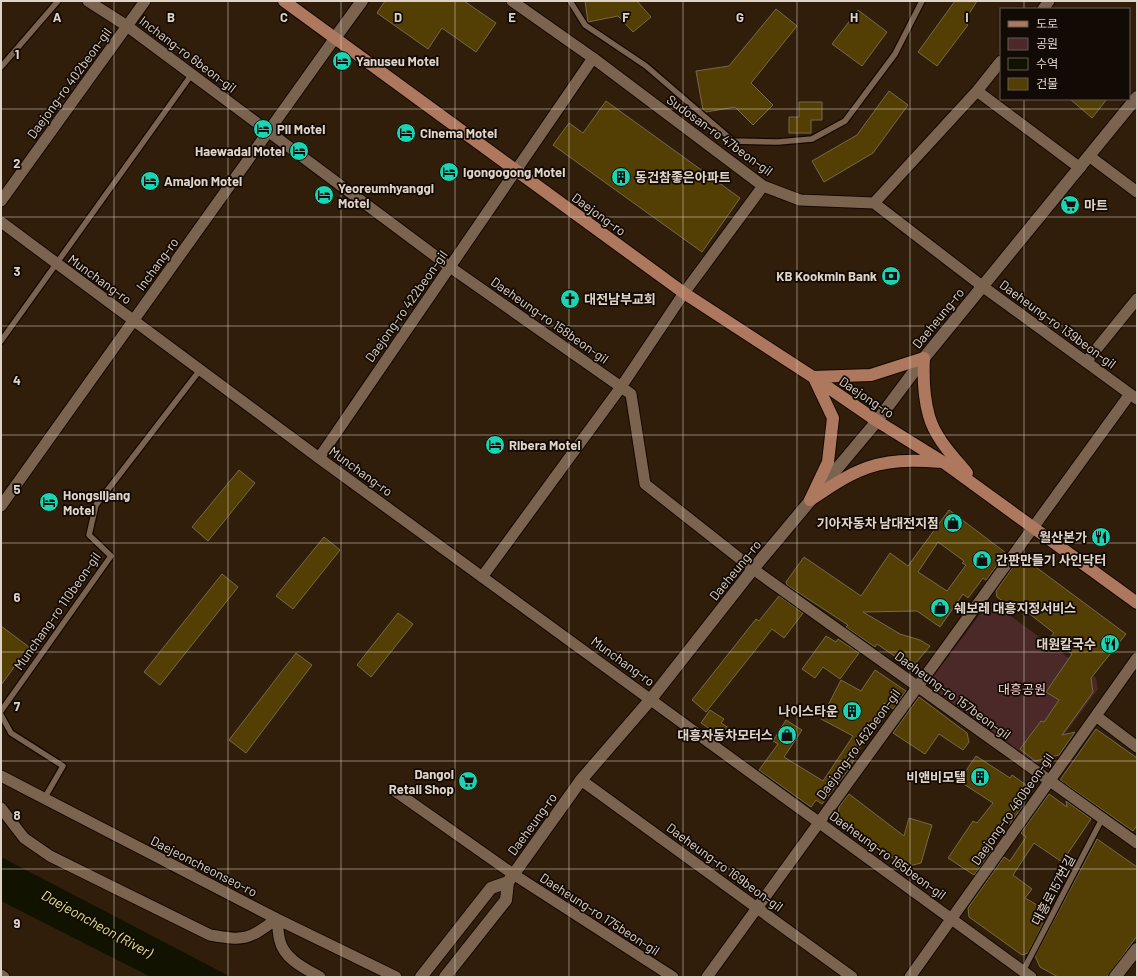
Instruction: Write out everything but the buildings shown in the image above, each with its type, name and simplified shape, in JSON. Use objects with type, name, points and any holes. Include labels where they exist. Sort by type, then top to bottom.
[{"type":"main road","name":"Daejong-ro","points":[[284,1],[684,293],[813,377],[877,421],[974,483],[1137,603]]},
{"type":"main road","points":[[335,38],[362,1]]},
{"type":"main road","name":"Daeheung-ro","points":[[445,977],[506,900],[510,878],[581,780],[651,699],[810,500],[877,421],[924,358],[982,286],[1137,97]]},
{"type":"main road","points":[[810,500],[828,462],[833,418],[813,377],[871,375],[924,358],[923,380],[929,417],[941,440],[974,483]]},
{"type":"main road","points":[[810,500],[858,471],[886,462],[906,460],[943,462]]},
{"type":"main road","points":[[421,977],[491,888],[510,878]]},
{"type":"main road","points":[[1116,977],[1137,949]]},
{"type":"street","name":"Inchang-ro 6beon-gil","points":[[88,1],[127,26],[269,131]]},
{"type":"street","name":"Daejong-ro 402beon-gil","points":[[1,201],[145,1]]},
{"type":"street","name":"Sudosan-ro 47beon-gil","points":[[512,1],[593,58],[763,186],[800,200],[874,203]]},
{"type":"street","name":"Inchang-ro","points":[[1,506],[5,492],[133,321],[335,38]]},
{"type":"street","points":[[516,171],[593,58]]},
{"type":"street","points":[[874,203],[977,91],[1000,62]]},
{"type":"street","points":[[977,91],[1080,168]]},
{"type":"street","name":"Daeheung-ro 158beon-gil","points":[[269,131],[450,267],[631,394],[645,484],[754,569]]},
{"type":"street","points":[[1089,156],[1137,192]]},
{"type":"street","name":"Daejong-ro 422beon-gil","points":[[319,458],[516,171]]},
{"type":"street","points":[[482,577],[621,387],[684,293],[763,186]]},
{"type":"street","name":"Daeheung-ro","points":[[874,203],[982,286]]},
{"type":"street","name":"Munchang-ro","points":[[1,222],[319,458],[651,699]]},
{"type":"street","name":"Daeheung-ro 139beon-gil","points":[[982,286],[1133,397]]},
{"type":"street","points":[[1086,362],[1137,299]]},
{"type":"street","points":[[1033,527],[1133,397]]},
{"type":"street","name":"Daejong-ro 452beon-gil","points":[[706,977],[1033,527]]},
{"type":"street","name":"Daeheung-ro 157beon-gil","points":[[754,569],[1137,843]]},
{"type":"street","name":"Daejong-ro 460beon-gil","points":[[910,977],[1137,658]]},
{"type":"street","name":"Daeheung-ro 165beon-gil","points":[[651,699],[1027,974]]},
{"type":"street","points":[[1096,716],[1137,747]]},
{"type":"street","name":"Daejeoncheonseo-ro","points":[[1,776],[277,919],[396,977]]},
{"type":"street","name":"Daeheung-ro 169beon-gil","points":[[581,780],[852,977]]},
{"type":"street","name":"Daeheung-ro","points":[[395,791],[510,878]]},
{"type":"street","points":[[1,808],[24,838],[50,856],[210,935],[236,939],[252,937],[277,919],[280,942],[287,954],[298,964],[320,977]]},
{"type":"street","name":"Daeheung-ro 175beon-gil","points":[[510,878],[673,977]]},
{"type":"lane","points":[[1,67],[58,1]]},
{"type":"lane","points":[[570,1],[585,25],[646,66],[733,141],[778,142],[812,139],[845,121],[895,54],[922,1]]},
{"type":"lane","name":"Munchang-ro","points":[[56,264],[192,74]]},
{"type":"lane","points":[[1,341],[56,264]]},
{"type":"lane","name":"Munchang-ro 110beon-gil","points":[[1,711],[110,556],[89,535],[96,505],[200,370]]},
{"type":"lane","points":[[1,715],[11,733],[62,766],[44,799]]},
{"type":"lane","name":"대흥로157번길","points":[[1027,974],[1102,819]]},
{"type":"green space","name":"대흥공원","points":[[990,601],[1096,678],[1098,689],[1044,762],[1035,764],[927,685]]},
{"type":"water","name":"Daejeoncheon (River)","points":[[1,857],[231,977],[151,977],[1,901]]},
{"type":"place","name":"Yanuseu Motel","points":[[342,61]]},
{"type":"place","name":"Pil Motel","points":[[263,129]]},
{"type":"place","name":"Cinema Motel","points":[[406,133]]},
{"type":"place","name":"Haewadal Motel","points":[[299,151]]},
{"type":"place","name":"Igongogong Motel","points":[[449,172]]},
{"type":"place","name":"동건참좋은아파트","points":[[621,177]]},
{"type":"place","name":"Amajon Motel","points":[[150,181]]},
{"type":"place","name":"Yeoreumhyanggi Motel","points":[[324,195]]},
{"type":"place","name":"마트","points":[[1070,205]]},
{"type":"place","name":"KB Kookmin Bank","points":[[891,276]]},
{"type":"place","name":"대전남부교회","points":[[570,299]]},
{"type":"place","name":"Ribera Motel","points":[[495,445]]},
{"type":"place","name":"Hongsiljang Motel","points":[[49,502]]},
{"type":"place","name":"기아자동차 남대전지점","points":[[953,523]]},
{"type":"place","name":"월산본가","points":[[1101,537]]},
{"type":"place","name":"간판만들기 사인닥터","points":[[982,560]]},
{"type":"place","name":"쉐보레 대흥지정서비스","points":[[940,608]]},
{"type":"place","name":"대원칼국수","points":[[1110,644]]},
{"type":"place","name":"나이스타운","points":[[852,711]]},
{"type":"place","name":"대흥자동차모터스","points":[[787,735]]},
{"type":"place","name":"비앤비모텔","points":[[980,777]]},
{"type":"place","name":"Dangol Retail Shop","points":[[468,781]]}]
